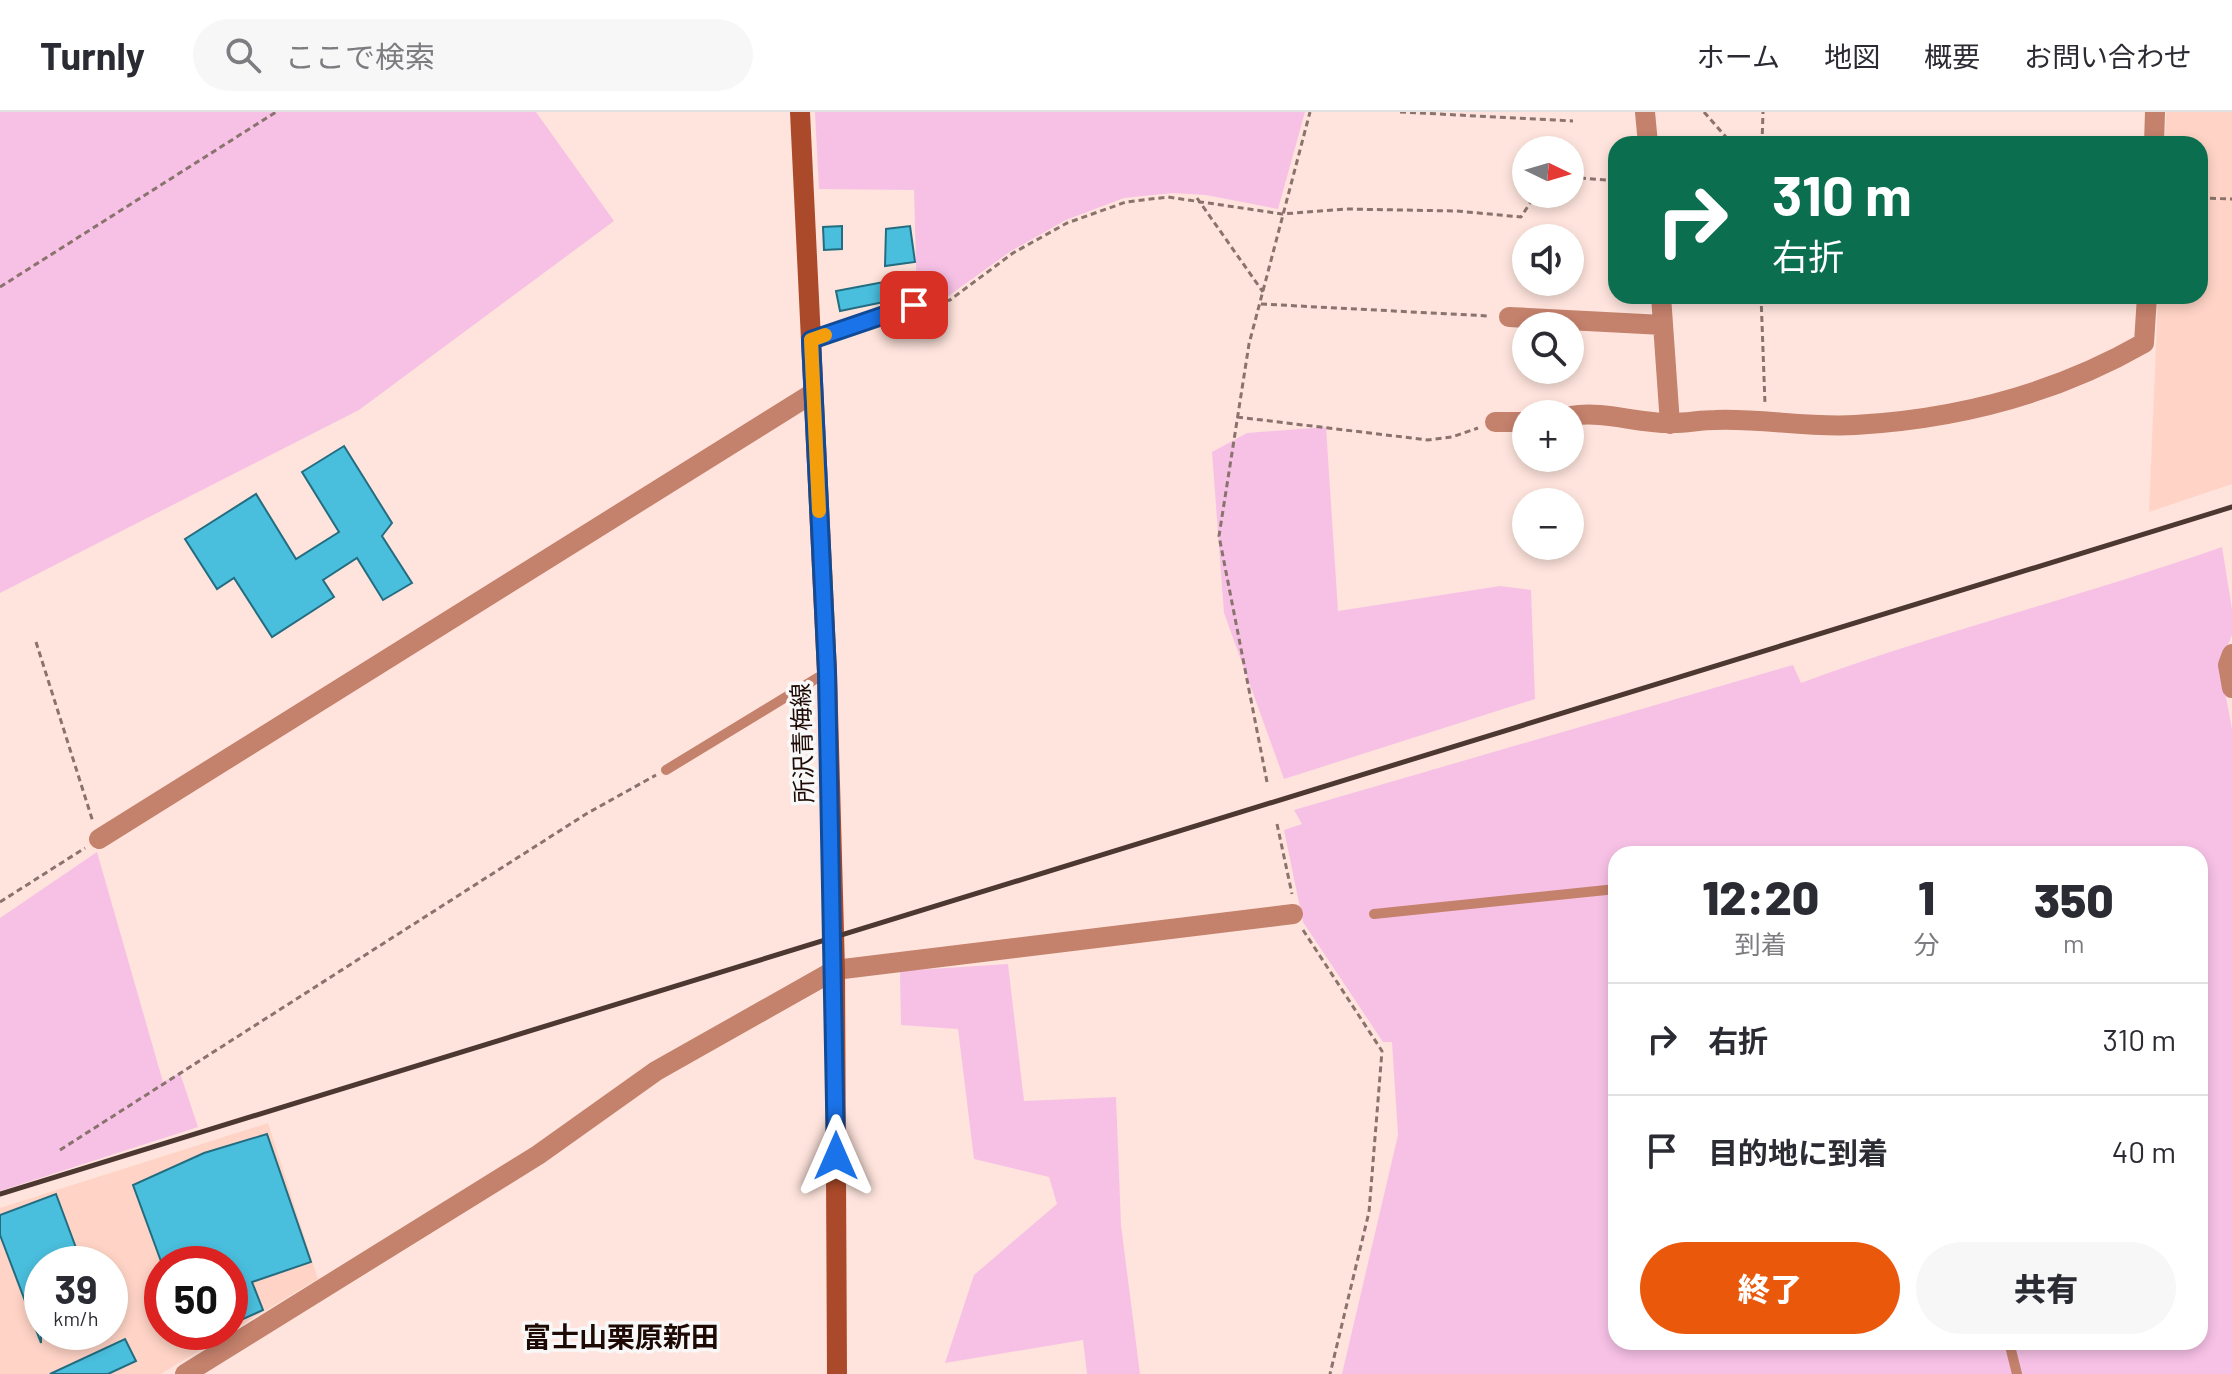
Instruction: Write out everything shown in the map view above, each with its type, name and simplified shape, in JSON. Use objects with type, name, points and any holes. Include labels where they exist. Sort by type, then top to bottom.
[{"type":"main road","name":"所沢青梅線","points":[[800,112],[827,672],[835,970],[837,1374]]},
{"type":"street","points":[[1645,112],[1647,136]]},
{"type":"street","points":[[2154,136],[2155,112]]},
{"type":"street","points":[[1662,304],[1670,424]]},
{"type":"street","points":[[1584,414],[1670,424],[1717,419],[1768,424],[1853,425],[1988,408],[2035,394],[2114,360],[2144,343],[2146,304]]},
{"type":"street","points":[[1509,317],[1663,325]]},
{"type":"street","points":[[99,839],[813,393]]},
{"type":"street","points":[[1495,422],[1512,422]]},
{"type":"street","points":[[2232,654],[2228,665],[2232,688]]},
{"type":"street","points":[[185,1374],[538,1155],[656,1071],[835,970],[1293,914]]},
{"type":"lane","points":[[811,340],[914,305]]},
{"type":"lane","points":[[666,770],[827,672]]},
{"type":"lane","points":[[1374,914],[1608,890]]},
{"type":"lane","points":[[2011,1350],[2017,1374]]},
{"type":"path","points":[[0,287],[276,112]]},
{"type":"path","points":[[1267,782],[1219,536],[1249,344],[1310,112]]},
{"type":"path","points":[[1400,112],[1573,121]]},
{"type":"path","points":[[1704,112],[1725,136]]},
{"type":"path","points":[[1762,136],[1763,112]]},
{"type":"path","points":[[1584,178],[1608,180]]},
{"type":"path","points":[[914,305],[950,300],[1013,253],[1067,223],[1126,202],[1168,197],[1197,198],[1282,214],[1346,209],[1521,217],[1527,208]]},
{"type":"path","points":[[1197,198],[1263,292]]},
{"type":"path","points":[[2208,198],[2232,199]]},
{"type":"path","points":[[1260,304],[1509,317]]},
{"type":"path","points":[[1761,304],[1761,382],[1768,424]]},
{"type":"path","points":[[1237,417],[1428,440],[1452,437],[1495,422]]},
{"type":"path","points":[[0,902],[99,839],[36,642]]},
{"type":"path","points":[[60,1150],[586,814],[666,770]]},
{"type":"path","points":[[1277,824],[1294,903],[1293,914],[1382,1051],[1369,1212],[1330,1374]]},
{"type":"shaded area","points":[[0,112],[536,112],[614,221],[359,410],[0,593]]},
{"type":"shaded area","points":[[815,112],[1305,112],[1278,209],[1206,195],[1173,193],[1124,198],[1066,220],[1011,251],[947,297],[917,301],[914,190],[819,189]]},
{"type":"shaded area","points":[[2166,112],[2232,112],[2232,484],[2149,512],[2158,304],[2208,304],[2208,136],[2165,136]]},
{"type":"shaded area","points":[[1326,427],[1338,611],[1500,586],[1531,590],[1535,699],[1284,779],[1224,613],[1212,452],[1247,433]]},
{"type":"shaded area","points":[[2222,547],[2232,609],[2232,635],[2220,665],[2232,729],[2232,1374],[1342,1374],[1398,1135],[1392,1042],[1383,1042],[1303,922],[1284,830],[1302,824],[1294,810],[1793,665],[1801,683]]},
{"type":"shaded area","points":[[97,852],[163,1082],[180,1073],[198,1127],[0,1191],[0,918]]},
{"type":"shaded area","points":[[1008,964],[1024,1101],[1116,1097],[1121,1225],[1140,1374],[1087,1374],[1083,1340],[945,1363],[974,1275],[1057,1204],[1049,1177],[974,1159],[958,1029],[901,1025],[900,971]]},
{"type":"shaded area","points":[[268,1123],[318,1279],[248,1321],[248,1246],[144,1246],[144,1350],[201,1350],[161,1374],[0,1374],[0,1208]]},
{"type":"building","points":[[842,226],[842,249],[824,250],[823,227]]},
{"type":"building","points":[[910,226],[915,262],[885,266],[886,229]]},
{"type":"building","points":[[884,282],[884,302],[840,311],[836,291]]},
{"type":"building","points":[[344,446],[392,523],[382,536],[412,583],[383,600],[357,558],[323,580],[334,597],[272,637],[234,578],[217,589],[185,539],[256,494],[296,559],[339,532],[302,472]]},
{"type":"building","points":[[267,1134],[311,1262],[252,1282],[263,1310],[248,1317],[248,1246],[155,1246],[133,1185],[204,1153]]},
{"type":"building","points":[[56,1194],[75,1246],[24,1246],[24,1298],[0,1235],[0,1215]]},
{"type":"building","points":[[128,1345],[136,1361],[108,1374],[50,1374],[101,1350],[128,1350]]},
{"type":"railway","points":[[0,1194],[2232,507]]},
{"type":"slow traffic","points":[[819,511],[811,340],[825,335]]},
{"type":"district","name":"富士山栗原新田","points":[[621,1337]]},
{"type":"route","points":[[836,1156],[835,970],[827,672],[811,340],[914,305]]}]
